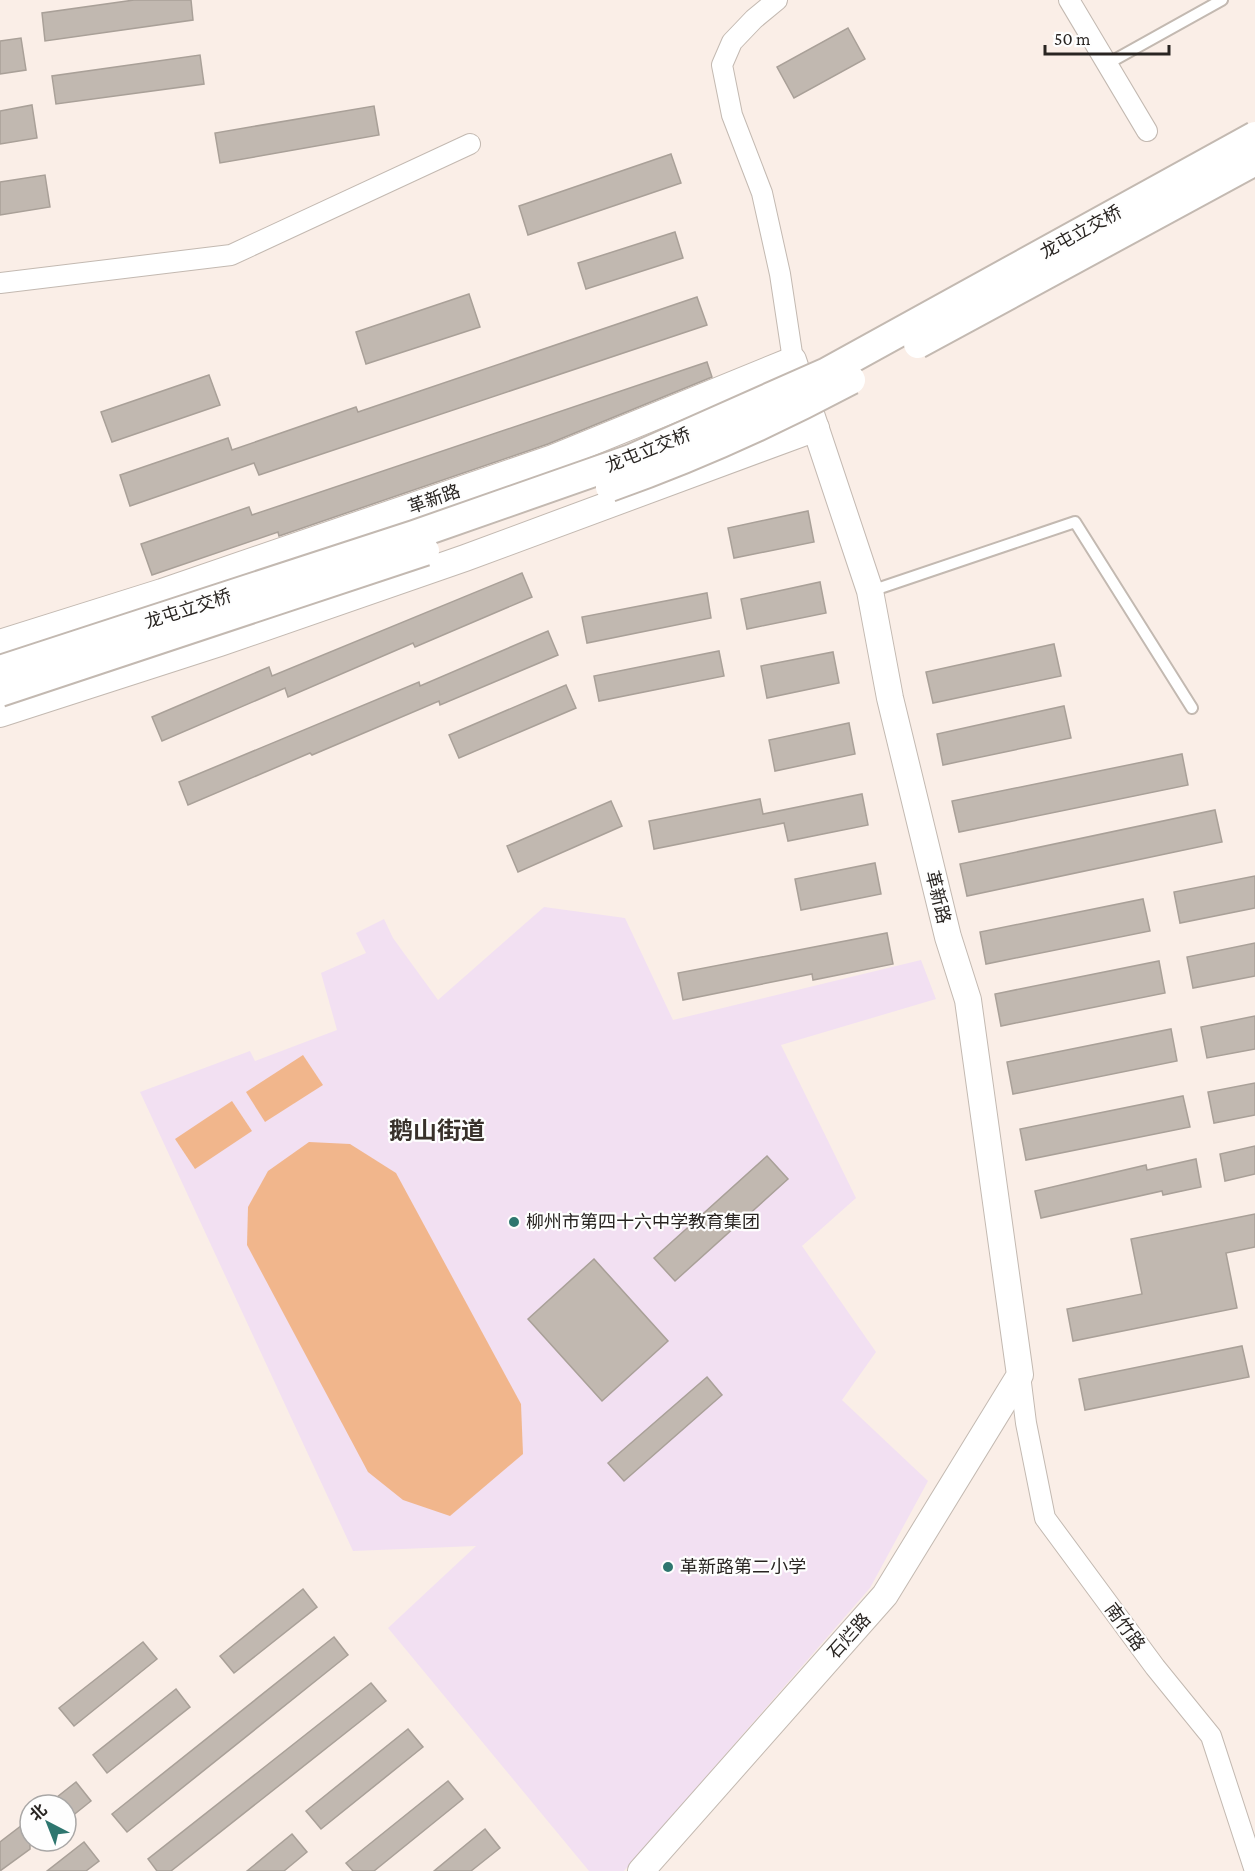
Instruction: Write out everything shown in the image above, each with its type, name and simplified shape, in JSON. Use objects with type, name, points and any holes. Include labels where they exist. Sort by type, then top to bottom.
[{"type":"main road","name":"龙屯立交桥","points":[[0,670],[414,535],[631,459],[827,372],[1255,136]]},
{"type":"main road","name":"龙屯立交桥","points":[[0,692],[386,565],[650,473],[808,403],[1255,162]]},
{"type":"street","points":[[777,0],[754,19],[732,42],[722,65],[732,115],[762,193],[780,274],[794,360]]},
{"type":"street","points":[[1069,0],[1147,132]]},
{"type":"street","points":[[0,283],[231,255],[470,144]]},
{"type":"street","name":"革新路","points":[[0,643],[162,592],[553,458],[794,360],[870,591],[893,710],[948,937],[968,1000],[1020,1375]]},
{"type":"street","points":[[0,714],[220,643],[465,558],[816,428]]},
{"type":"street","name":"石烂路","points":[[641,1871],[885,1595],[1020,1375]]},
{"type":"street","name":"南竹路","points":[[1020,1375],[1026,1423],[1045,1518],[1155,1667],[1211,1736],[1254,1871]]},
{"type":"lane","points":[[1107,64],[1222,0]]},
{"type":"lane","points":[[870,591],[1075,522],[1192,708]]},
{"type":"shaded area","name":"柳州市第四十六中学教育集团","points":[[544,907],[625,918],[673,1020],[921,960],[936,999],[781,1045],[856,1198],[802,1246],[876,1352],[842,1400],[928,1481],[870,1588],[624,1871],[589,1871],[388,1628],[476,1546],[353,1551],[140,1092],[250,1051],[255,1061],[337,1030],[321,973],[366,953],[356,933],[384,919],[393,938],[438,1000]]},
{"type":"shaded area","points":[[303,1055],[323,1085],[265,1122],[246,1092]]},
{"type":"shaded area","points":[[232,1101],[252,1131],[195,1169],[175,1139]]},
{"type":"shaded area","points":[[309,1142],[350,1144],[396,1173],[521,1404],[523,1454],[450,1516],[403,1500],[368,1472],[247,1245],[248,1207],[268,1171]]},
{"type":"building","points":[[134,0],[191,0],[193,20],[45,41],[42,13]]},
{"type":"building","points":[[848,28],[865,59],[794,98],[777,67]]},
{"type":"building","points":[[21,38],[26,70],[0,74],[0,41]]},
{"type":"building","points":[[200,55],[204,84],[56,104],[52,76]]},
{"type":"building","points":[[32,105],[37,138],[0,144],[0,111]]},
{"type":"building","points":[[374,106],[379,135],[220,163],[215,133]]},
{"type":"building","points":[[671,154],[681,183],[528,235],[519,206]]},
{"type":"building","points":[[45,175],[50,207],[0,215],[0,182]]},
{"type":"building","points":[[675,232],[683,258],[586,289],[578,263]]},
{"type":"building","points":[[469,294],[480,327],[366,364],[356,332]]},
{"type":"building","points":[[697,297],[707,325],[259,475],[254,463],[130,506],[120,475],[228,438],[232,450],[356,407],[358,412]]},
{"type":"building","points":[[707,362],[712,377],[548,444],[279,536],[278,532],[152,575],[141,544],[249,507],[252,515]]},
{"type":"building","points":[[209,375],[220,405],[112,442],[101,412]]},
{"type":"building","points":[[808,511],[814,542],[734,558],[728,528]]},
{"type":"building","points":[[522,573],[532,597],[415,647],[413,643],[288,697],[285,688],[162,741],[152,717],[269,667],[272,676]]},
{"type":"building","points":[[820,582],[826,613],[747,629],[741,599]]},
{"type":"building","points":[[707,593],[711,618],[587,643],[582,617]]},
{"type":"building","points":[[548,631],[558,655],[440,705],[439,701],[312,755],[310,753],[188,805],[179,782],[419,682],[420,686]]},
{"type":"building","points":[[1054,644],[1061,676],[933,703],[926,672]]},
{"type":"building","points":[[719,651],[724,676],[599,701],[594,676]]},
{"type":"building","points":[[833,652],[839,683],[767,698],[761,666]]},
{"type":"building","points":[[566,685],[576,708],[459,758],[449,735]]},
{"type":"building","points":[[1064,706],[1071,738],[943,765],[937,734]]},
{"type":"building","points":[[849,723],[855,754],[775,771],[769,740]]},
{"type":"building","points":[[1182,754],[1188,785],[959,832],[952,801]]},
{"type":"building","points":[[862,794],[868,825],[788,841],[784,823],[654,849],[649,821],[760,799],[763,814]]},
{"type":"building","points":[[611,801],[622,826],[518,872],[507,846]]},
{"type":"building","points":[[1215,810],[1222,842],[967,896],[960,864]]},
{"type":"building","points":[[875,863],[881,894],[801,910],[795,879]]},
{"type":"building","points":[[1255,876],[1255,908],[1180,923],[1174,892]]},
{"type":"building","points":[[1143,899],[1150,931],[986,964],[980,932]]},
{"type":"building","points":[[887,933],[893,964],[813,980],[812,974],[683,1000],[678,973]]},
{"type":"building","points":[[1255,943],[1255,976],[1193,988],[1187,957]]},
{"type":"building","points":[[1159,961],[1165,993],[1001,1026],[995,994]]},
{"type":"building","points":[[1255,1016],[1255,1049],[1207,1058],[1201,1027]]},
{"type":"building","points":[[1171,1029],[1177,1061],[1013,1094],[1007,1062]]},
{"type":"building","points":[[1255,1083],[1255,1115],[1214,1123],[1208,1092]]},
{"type":"building","points":[[1183,1096],[1190,1127],[1026,1160],[1020,1129]]},
{"type":"building","points":[[1255,1146],[1255,1174],[1225,1181],[1220,1154]]},
{"type":"building","points":[[767,1156],[788,1179],[675,1281],[654,1258]]},
{"type":"building","points":[[1196,1159],[1201,1187],[1163,1195],[1162,1191],[1041,1218],[1035,1191],[1146,1165],[1147,1170]]},
{"type":"building","points":[[1255,1214],[1255,1247],[1226,1253],[1237,1308],[1073,1341],[1067,1309],[1142,1294],[1131,1239]]},
{"type":"building","points":[[594,1259],[668,1341],[602,1401],[528,1319]]},
{"type":"building","points":[[1242,1346],[1249,1377],[1085,1410],[1079,1379]]},
{"type":"building","points":[[707,1377],[722,1395],[624,1481],[608,1463]]},
{"type":"building","points":[[303,1589],[317,1607],[234,1673],[220,1656]]},
{"type":"building","points":[[334,1637],[348,1655],[127,1832],[112,1814]]},
{"type":"building","points":[[143,1642],[157,1659],[74,1726],[59,1708]]},
{"type":"building","points":[[371,1683],[386,1701],[171,1871],[157,1871],[148,1859]]},
{"type":"building","points":[[176,1689],[190,1707],[107,1773],[93,1755]]},
{"type":"building","points":[[408,1729],[423,1747],[321,1829],[306,1811]]},
{"type":"building","points":[[448,1781],[463,1799],[374,1871],[353,1871],[346,1863]]},
{"type":"building","points":[[76,1782],[91,1801],[78,1811],[78,1793],[62,1793]]},
{"type":"building","points":[[18,1828],[18,1853],[25,1853],[0,1871],[0,1842]]},
{"type":"building","points":[[485,1829],[500,1848],[471,1871],[434,1871]]},
{"type":"building","points":[[292,1834],[307,1852],[284,1871],[247,1871]]},
{"type":"building","points":[[84,1842],[99,1861],[86,1871],[47,1871],[70,1853],[78,1853],[78,1847]]},
{"type":"place","name":"柳州市第四十六中学教育集团","points":[[514,1222]]},
{"type":"place","name":"革新路第二小学","points":[[668,1567]]},
{"type":"district","name":"鹅山街道","points":[[437,1130]]}]
